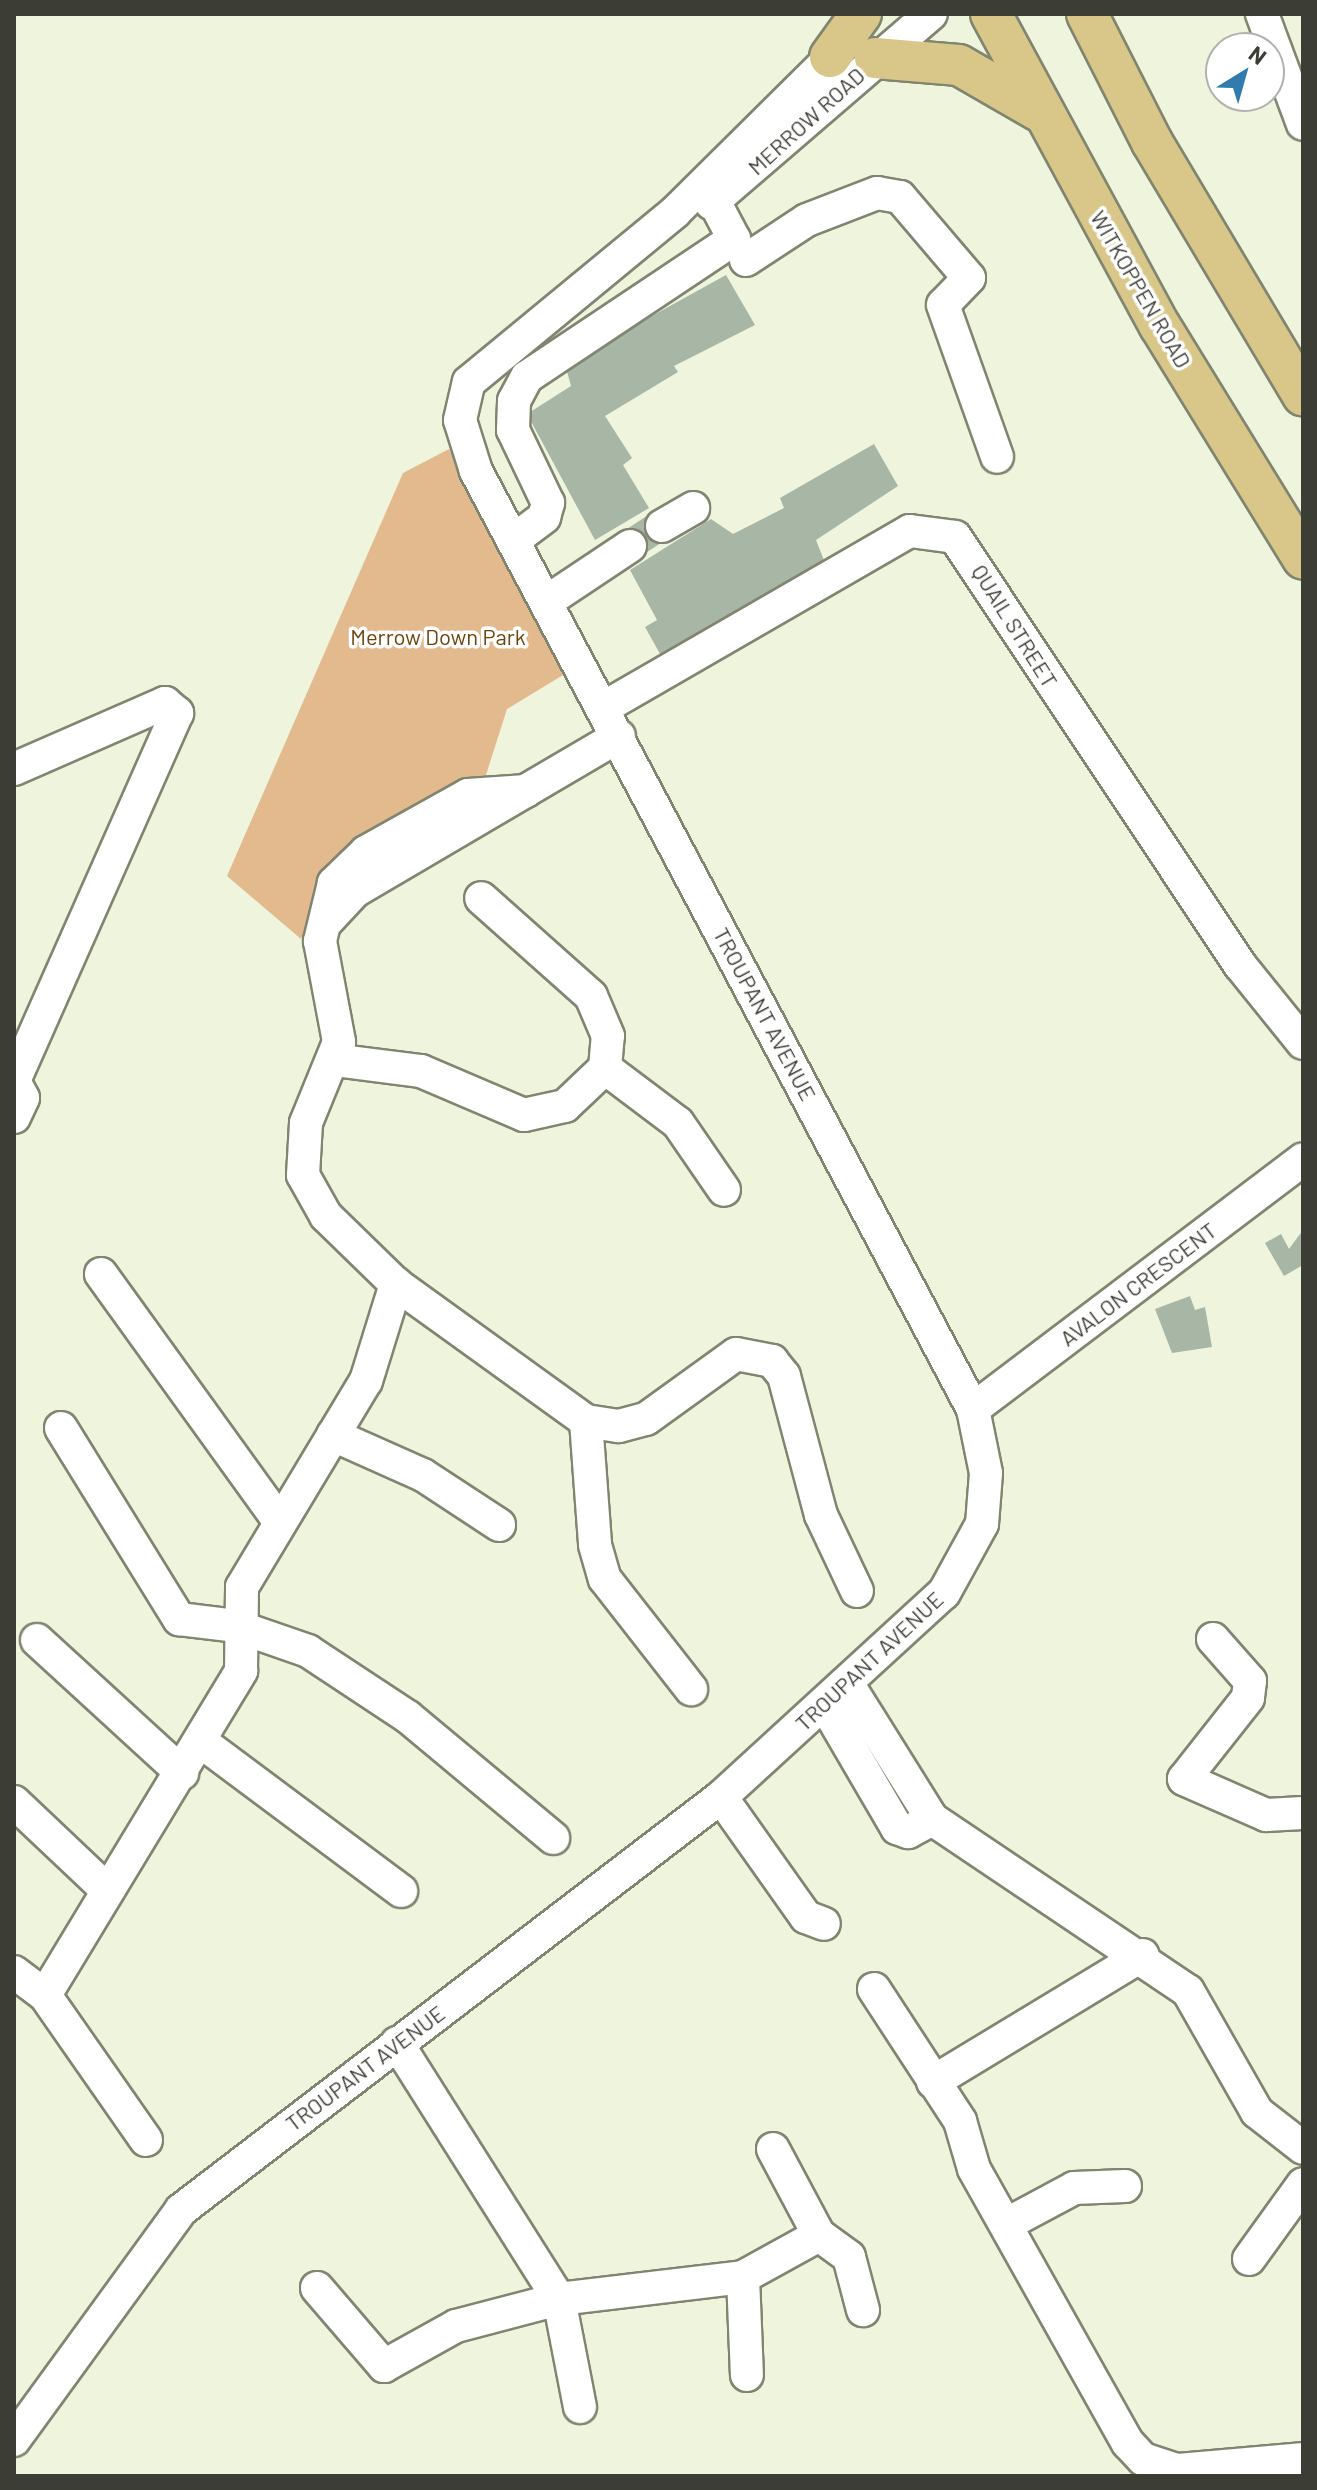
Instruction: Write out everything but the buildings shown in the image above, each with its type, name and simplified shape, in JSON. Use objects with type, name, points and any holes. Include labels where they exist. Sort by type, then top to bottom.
[{"type":"main road","points":[[830,57],[861,14]]},
{"type":"main road","name":"WITKOPPEN ROAD","points":[[991,14],[1039,111],[1303,558]]},
{"type":"main road","points":[[1087,14],[1152,142],[1303,395]]},
{"type":"main road","points":[[875,58],[959,65],[1039,111]]},
{"type":"street","name":"MERROW ROAD","points":[[712,193],[830,57],[877,14]]},
{"type":"street","name":"MERROW ROAD","points":[[469,382],[674,213],[712,193],[931,14]]},
{"type":"street","points":[[1262,14],[1303,124]]},
{"type":"street","points":[[514,540],[548,507],[510,415],[527,377],[734,239],[712,193]]},
{"type":"street","points":[[746,260],[807,220],[877,193],[900,197],[969,278],[943,305],[997,457]]},
{"type":"street","points":[[507,350],[527,377]]},
{"type":"street","name":"TROUPANT AVENUE","points":[[14,2440],[181,2210],[721,1797],[944,1593],[968,1555],[986,1500],[973,1409],[546,602],[464,440],[460,420],[469,382]]},
{"type":"street","points":[[662,526],[693,508]]},
{"type":"street","name":"QUAIL STREET","points":[[603,708],[910,531],[955,537],[1240,965],[1303,1043]]},
{"type":"street","points":[[546,602],[630,546]]},
{"type":"street","points":[[14,769],[165,703],[177,713],[14,1081],[23,1098],[14,1117]]},
{"type":"street","points":[[619,736],[526,791],[468,795],[366,852],[334,883],[320,941],[339,1042],[306,1123],[303,1175],[326,1216],[396,1284],[586,1421],[619,1426],[646,1419],[736,1354],[772,1361],[784,1376],[821,1515],[857,1591]]},
{"type":"street","points":[[334,1060],[421,1071],[524,1115],[565,1106],[605,1068],[608,1036],[591,996],[481,898]]},
{"type":"street","points":[[605,1068],[678,1123],[724,1190]]},
{"type":"street","name":"AVALON CRESCENT","points":[[973,1409],[1303,1159]]},
{"type":"street","points":[[101,1274],[277,1518]]},
{"type":"street","points":[[45,1995],[182,1773],[243,1666],[236,1626],[242,1587],[277,1518],[333,1435],[370,1372],[396,1284]]},
{"type":"street","points":[[586,1421],[595,1545],[605,1579],[691,1689]]},
{"type":"street","points":[[61,1428],[167,1607],[195,1625],[236,1626],[308,1651],[408,1717],[553,1838]]},
{"type":"street","points":[[333,1435],[423,1475],[499,1525]]},
{"type":"street","points":[[1213,1639],[1250,1681],[1248,1698],[1184,1779],[1266,1815],[1303,1813]]},
{"type":"street","points":[[37,1640],[182,1773]]},
{"type":"street","points":[[836,1693],[932,1819],[1143,1955],[1188,1991],[1257,2112],[1303,2148]]},
{"type":"street","points":[[200,1741],[401,1891]]},
{"type":"street","points":[[721,1797],[806,1917],[824,1924]]},
{"type":"street","points":[[14,1802],[108,1891]]},
{"type":"street","points":[[933,2082],[1143,1955]]},
{"type":"street","points":[[14,1972],[45,1995],[146,2140]]},
{"type":"street","points":[[874,1989],[933,2082],[1007,2224],[1143,2459],[1177,2470],[1303,2459]]},
{"type":"street","points":[[397,2043],[559,2299],[580,2407]]},
{"type":"street","points":[[773,2149],[819,2235],[849,2257],[863,2310]]},
{"type":"street","points":[[1249,2259],[1303,2184]]},
{"type":"street","points":[[1007,2224],[1074,2188],[1125,2186]]},
{"type":"street","points":[[317,2288],[379,2366],[456,2326],[559,2299],[743,2277],[819,2235]]},
{"type":"street","points":[[743,2277],[747,2375]]},
{"type":"green space","name":"Merrow Down Park","points":[[449,449],[568,672],[507,709],[485,778],[329,861],[301,939],[227,876],[403,473]]}]
